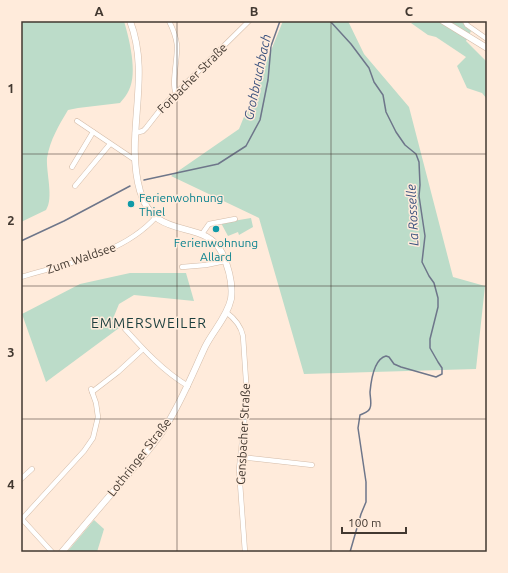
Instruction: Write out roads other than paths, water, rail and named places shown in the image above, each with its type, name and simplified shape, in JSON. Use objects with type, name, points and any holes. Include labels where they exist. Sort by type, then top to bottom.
[{"type":"main road","points":[[130,21],[137,43],[140,62],[135,133],[135,160],[138,183],[146,206],[156,217],[172,227],[202,234],[218,246],[225,261],[230,279],[231,292],[229,305],[226,312]]},
{"type":"main road","points":[[443,21],[487,48]]},
{"type":"main road","name":"Lothringer Straße","points":[[62,552],[158,438],[176,410],[206,345],[226,312]]},
{"type":"street","points":[[169,21],[177,44],[177,66],[174,87],[176,93]]},
{"type":"street","name":"Forbacher Straße","points":[[135,133],[143,131],[159,110],[249,21]]},
{"type":"street","points":[[465,21],[487,39]]},
{"type":"street","points":[[77,121],[135,160]]},
{"type":"street","points":[[72,167],[93,132]]},
{"type":"street","points":[[75,186],[110,144]]},
{"type":"street","name":"Zum Waldsee","points":[[21,277],[76,262],[113,248],[125,242],[142,230],[156,217]]},
{"type":"street","points":[[202,234],[209,224],[235,218]]},
{"type":"street","points":[[182,267],[206,265],[225,261]]},
{"type":"street","name":"Gensbacher Straße","points":[[226,312],[236,320],[243,336],[247,396],[239,469],[245,552]]},
{"type":"street","points":[[125,329],[143,349],[172,376],[188,386]]},
{"type":"street","points":[[52,552],[22,519],[84,451],[93,438],[98,417],[92,390],[118,372],[143,349]]},
{"type":"street","points":[[240,457],[312,465]]},
{"type":"street","points":[[21,479],[32,468]]},
{"type":"waterway","name":"Grohbruchbach","points":[[144,180],[218,164],[246,146],[260,120],[268,80],[271,46],[280,21]]},
{"type":"waterway","name":"La Rosselle","points":[[330,21],[351,44],[369,68],[374,82],[383,95],[386,112],[396,132],[405,145],[416,154],[419,162],[419,196],[425,236],[422,262],[434,283],[438,298],[438,307],[430,339],[430,348],[442,368],[442,374],[436,377],[401,367],[394,364],[389,357],[386,356],[382,358],[376,366],[370,387],[371,406],[367,411],[360,415],[358,428],[366,482],[366,502],[350,552]]},
{"type":"waterway","name":"Grohbruchbach","points":[[21,241],[64,221],[130,186]]},
{"type":"place","name":"Ferienwohnung Thiel","points":[[131,204]]},
{"type":"place","name":"Ferienwohnung Allard","points":[[216,229]]},
{"type":"district","name":"EMMERSWEILER","points":[[149,323]]}]
